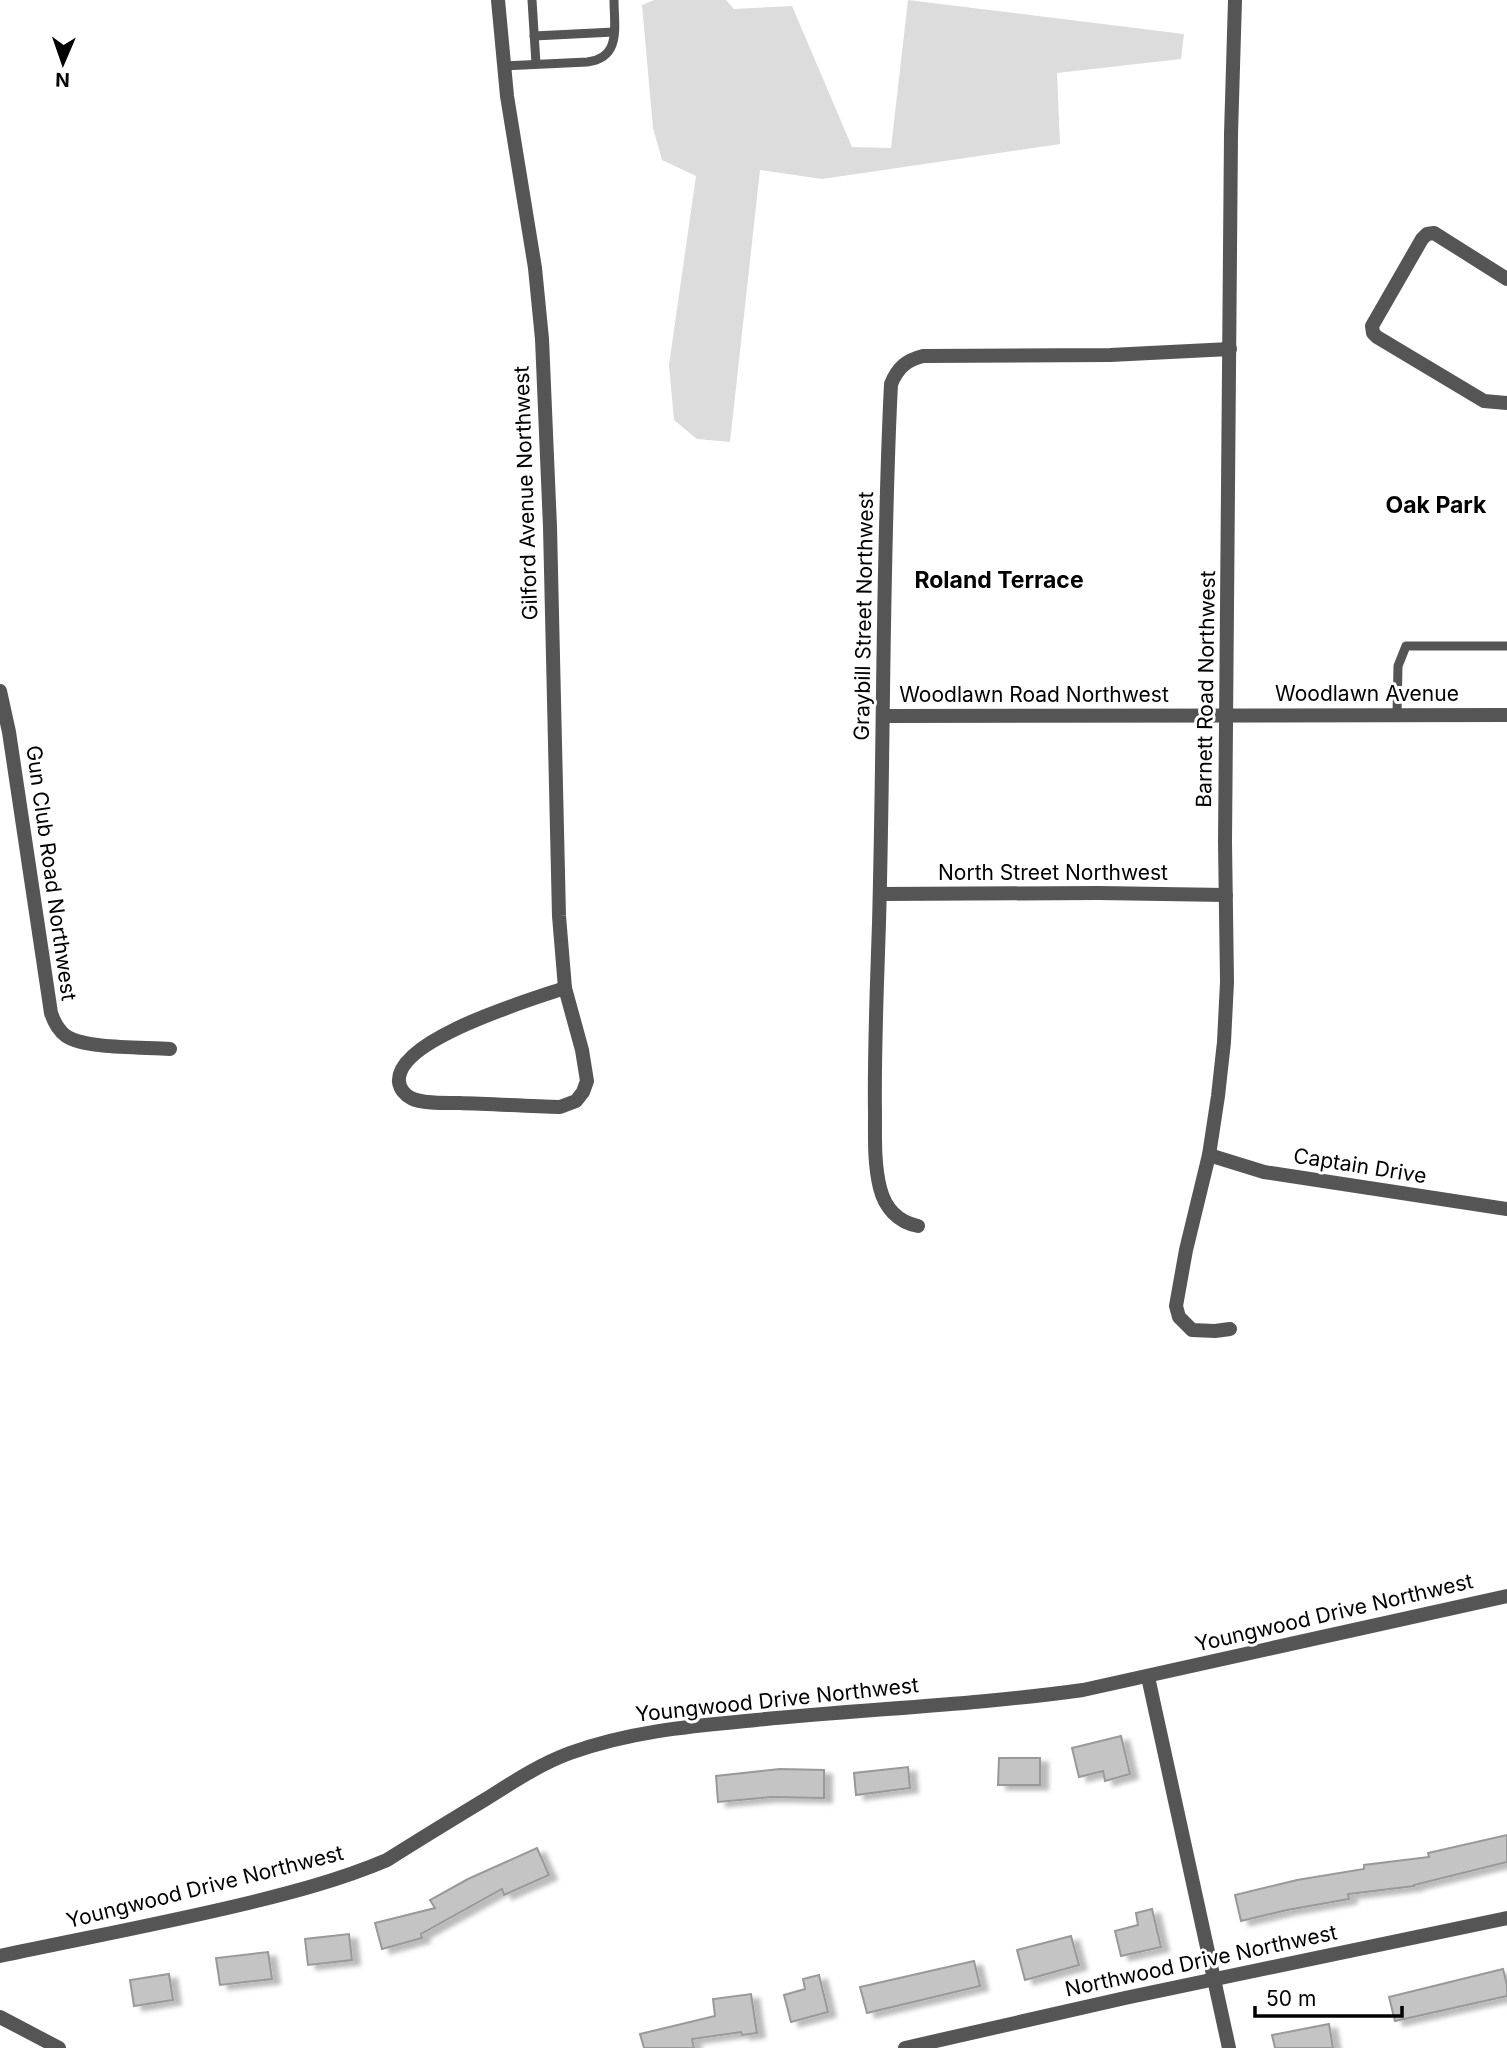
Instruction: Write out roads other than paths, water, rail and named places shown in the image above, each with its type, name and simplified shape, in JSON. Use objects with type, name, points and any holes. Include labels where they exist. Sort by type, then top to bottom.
[{"type":"street","name":"Gilford Avenue Northwest","points":[[498,0],[507,96],[535,268],[542,338],[550,527],[559,916],[565,988],[582,1050],[587,1081],[576,1101],[560,1107],[440,1102],[412,1099],[403,1092],[399,1083],[400,1073],[405,1065],[425,1046],[447,1031],[565,988]]},
{"type":"street","name":"Barnett Road Northwest","points":[[1230,1329],[1192,1330],[1179,1317],[1177,1306],[1186,1251],[1209,1155],[1224,1042],[1227,982],[1231,134],[1235,0]]},
{"type":"street","points":[[1507,279],[1433,233],[1427,234],[1372,326],[1377,337],[1484,401],[1507,403]]},
{"type":"street","name":"Graybill Street Northwest","points":[[918,1226],[898,1219],[889,1209],[876,1167],[874,1077],[880,894],[884,566],[891,384],[901,366],[911,359],[923,356],[1110,355],[1230,349]]},
{"type":"street","name":"Gun Club Road Northwest","points":[[0,691],[15,771],[51,1013],[55,1024],[64,1034],[84,1043],[170,1049]]},
{"type":"street","name":"Woodlawn Avenue","points":[[1227,716],[1507,715]]},
{"type":"street","name":"Woodlawn Road Northwest","points":[[883,716],[1227,716]]},
{"type":"street","name":"North Street Northwest","points":[[880,894],[1226,895]]},
{"type":"street","name":"Captain Drive","points":[[1209,1155],[1264,1172],[1507,1209]]},
{"type":"street","name":"Youngwood Drive Northwest","points":[[0,1956],[199,1915],[296,1891],[361,1871],[387,1860],[536,1768],[609,1740],[687,1726],[836,1712],[1013,1700],[1083,1690],[1507,1596]]},
{"type":"street","points":[[1148,1677],[1229,2048]]},
{"type":"street","name":"Northwood Drive Northwest","points":[[905,2048],[1214,1979],[1507,1918]]},
{"type":"street","points":[[0,2017],[59,2048]]},
{"type":"lane","points":[[533,0],[536,64]]},
{"type":"lane","points":[[504,66],[596,61],[609,52],[614,32],[614,0]]},
{"type":"lane","points":[[534,36],[614,32]]},
{"type":"lane","points":[[1397,715],[1398,666],[1406,646],[1507,646]]},
{"type":"district","name":"Oak Park","points":[[1436,505]]},
{"type":"district","name":"Roland Terrace","points":[[999,580]]}]
